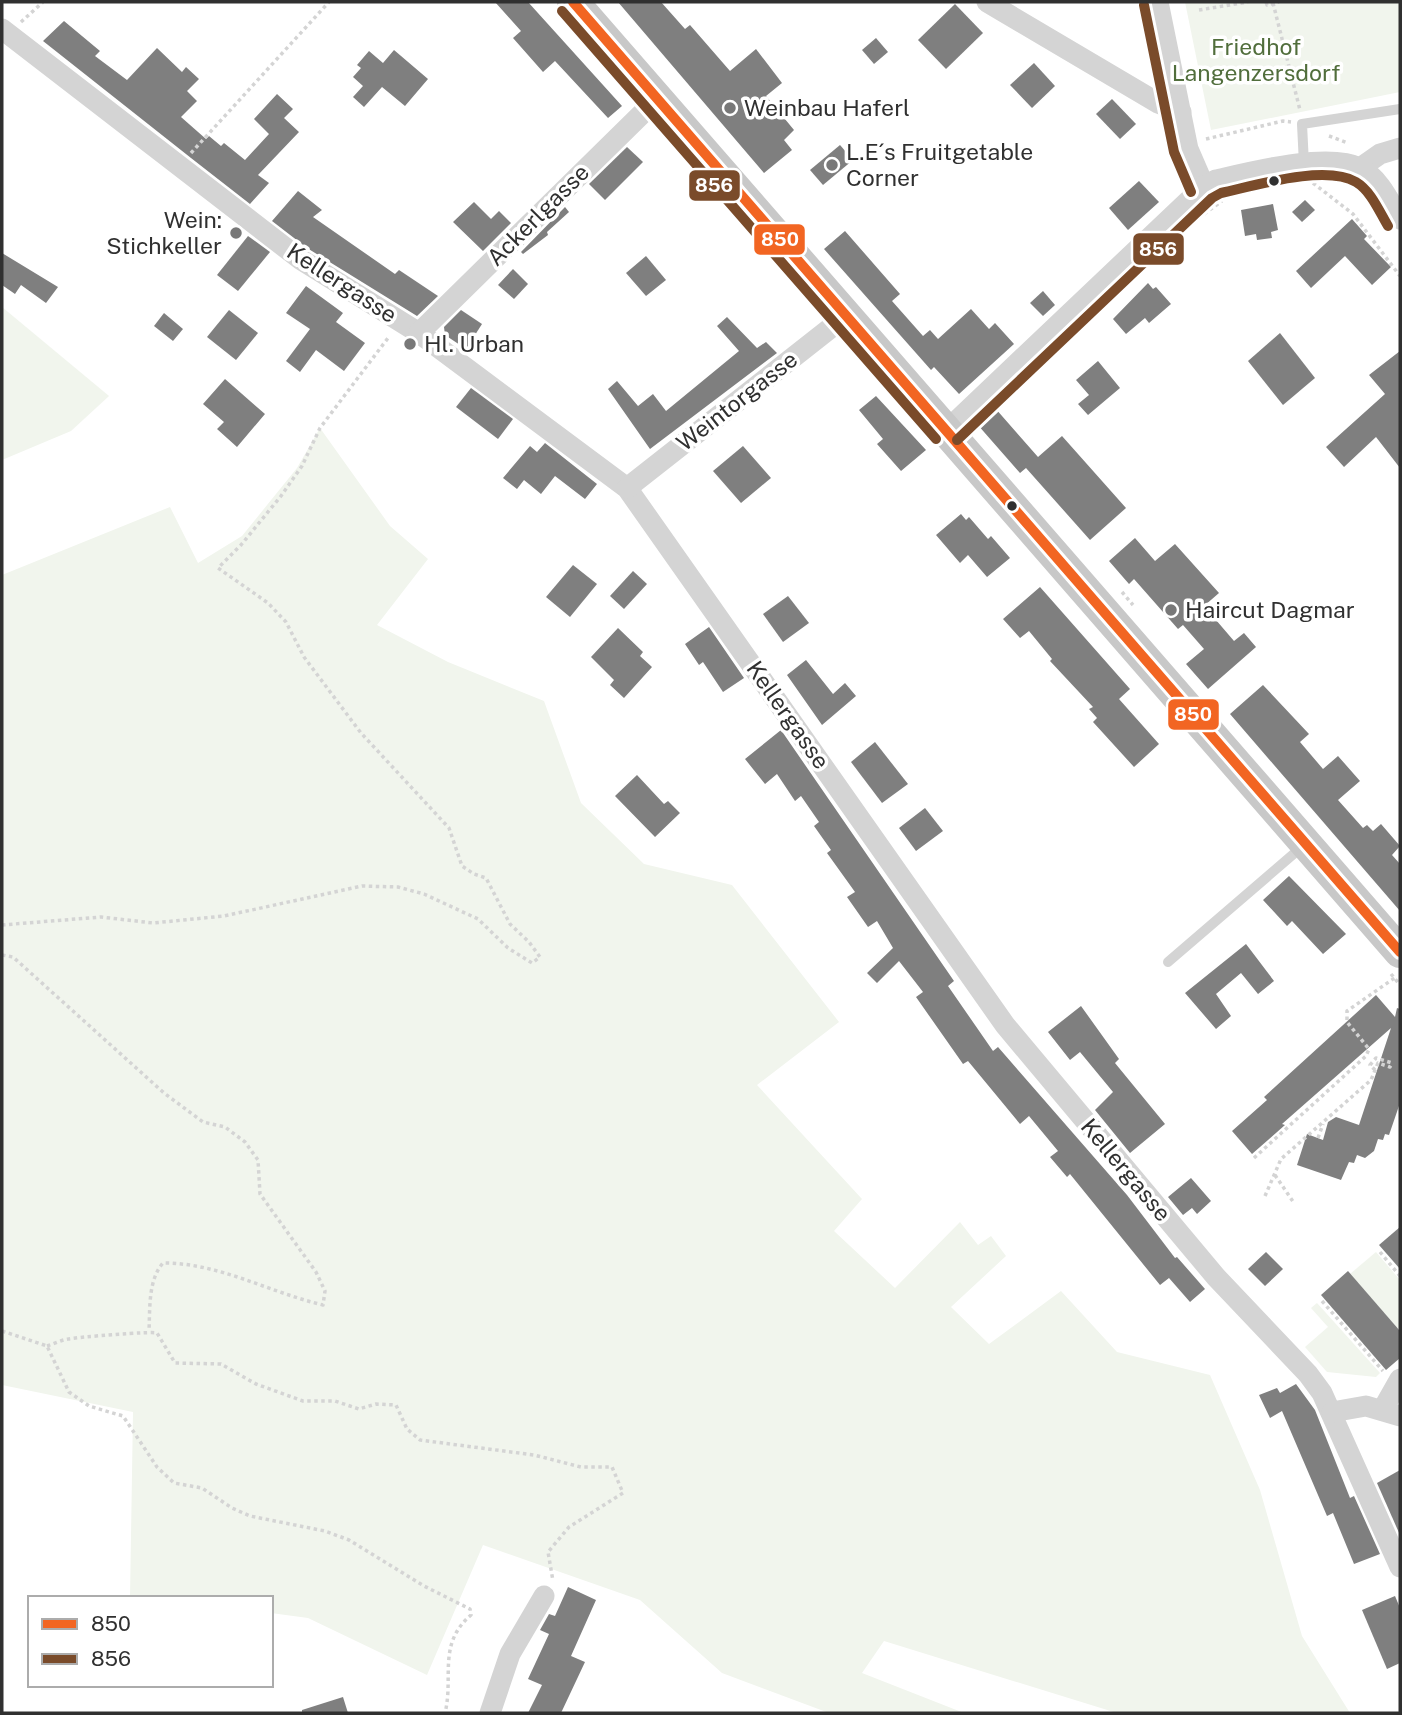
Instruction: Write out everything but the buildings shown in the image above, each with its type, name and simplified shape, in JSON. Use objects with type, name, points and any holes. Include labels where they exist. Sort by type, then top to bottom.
[{"type":"main road","points":[[573,2],[1400,952]]},
{"type":"street","points":[[987,2],[1158,103],[1181,112]]},
{"type":"street","points":[[1158,2],[1197,193]]},
{"type":"street","name":"Kellergasse","points":[[6,31],[300,258],[419,333],[627,488],[1005,1025],[1216,1278],[1308,1374],[1332,1412],[1400,1567]]},
{"type":"street","name":"Ackerlgasse","points":[[419,333],[658,98]]},
{"type":"street","points":[[1360,168],[1380,154],[1400,148]]},
{"type":"street","points":[[947,430],[1197,193],[1224,178],[1306,172],[1335,162],[1360,168],[1384,192],[1400,219]]},
{"type":"street","name":"Weintorgasse","points":[[627,488],[847,315]]},
{"type":"street","points":[[1332,1412],[1358,1406],[1391,1413],[1397,1382]]},
{"type":"street","points":[[489,1713],[510,1654],[544,1596]]},
{"type":"lane","points":[[1306,172],[1301,124],[1400,110]]},
{"type":"lane","points":[[1168,962],[1306,843]]},
{"type":"path","points":[[6,31],[43,2]]},
{"type":"path","points":[[180,165],[329,2]]},
{"type":"path","points":[[1199,10],[1248,2]]},
{"type":"path","points":[[1204,140],[1283,121],[1301,124],[1276,2],[1267,5],[1266,2]]},
{"type":"path","points":[[1306,172],[1353,214],[1400,275]]},
{"type":"path","points":[[1197,193],[1205,215],[1227,196]]},
{"type":"path","points":[[2,925],[101,916],[164,922],[224,916],[362,886],[398,887],[424,894],[478,919],[508,948],[532,963],[540,957],[510,924],[486,878],[462,866],[449,828],[361,733],[304,657],[286,622],[258,596],[218,568],[282,496],[302,466],[320,428],[401,322]]},
{"type":"path","points":[[2,955],[13,957],[164,1093],[203,1122],[225,1127],[245,1142],[258,1160],[260,1195],[316,1272],[325,1291],[323,1305],[190,1263],[163,1264],[150,1295],[149,1331]]},
{"type":"path","points":[[1254,1158],[1302,1109],[1368,1053],[1347,1022],[1347,1011],[1400,974]]},
{"type":"path","points":[[1361,1039],[1366,1034]]},
{"type":"path","points":[[1265,1196],[1281,1159],[1371,1080],[1375,1070],[1370,1066],[1376,1058],[1393,1063]]},
{"type":"path","points":[[1318,1138],[1324,1122]]},
{"type":"path","points":[[1275,1175],[1294,1203]]},
{"type":"path","points":[[1380,1252],[1394,1265],[1400,1276]]},
{"type":"path","points":[[1322,1301],[1397,1382]]},
{"type":"path","points":[[2,1331],[47,1346],[66,1339],[128,1336],[149,1331],[157,1334],[175,1363],[220,1364],[256,1384],[303,1401],[335,1401],[359,1409],[376,1404],[396,1405],[407,1429],[420,1440],[534,1454],[581,1467],[612,1467],[623,1493],[569,1527],[548,1552],[553,1582],[544,1596]]},
{"type":"path","points":[[47,1346],[69,1392],[89,1406],[123,1416],[157,1467],[174,1483],[202,1488],[232,1508],[250,1516],[325,1531],[349,1540],[424,1586],[470,1609],[471,1615],[461,1623],[447,1656],[449,1696],[445,1713]]},
{"type":"green space","name":"Friedhof Langenzersdorf","points":[[1185,2],[1400,2],[1400,92],[1211,130]]},
{"type":"green space","points":[[2,307],[109,396],[71,431],[2,460]]},
{"type":"green space","points":[[320,428],[390,526],[428,559],[377,625],[448,662],[544,701],[581,803],[644,864],[732,885],[839,1022],[757,1085],[862,1199],[834,1231],[895,1288],[960,1222],[978,1245],[991,1236],[1006,1256],[951,1307],[989,1344],[1061,1291],[1117,1352],[1210,1375],[1260,1490],[1302,1636],[1350,1713],[1117,1713],[884,1641],[862,1673],[964,1713],[829,1713],[722,1673],[640,1600],[483,1545],[427,1675],[308,1618],[273,1613],[273,1596],[130,1596],[133,1412],[2,1385],[2,575],[170,507],[198,563],[242,536],[297,468]]},
{"type":"green space","points":[[1376,1252],[1400,1280],[1400,1331],[1350,1274]]},
{"type":"green space","points":[[1317,1303],[1380,1373],[1376,1377],[1327,1372],[1305,1347],[1328,1327],[1311,1308]]},
{"type":"transit line","name":"850","points":[[573,2],[1400,952]]},
{"type":"transit line","name":"856","points":[[1144,5],[1174,152],[1191,192]]},
{"type":"transit line","name":"856","points":[[562,11],[936,439]]},
{"type":"transit line","name":"856","points":[[957,440],[1212,198],[1221,193],[1289,178],[1326,175],[1343,177],[1356,182],[1366,191],[1388,226]]},
{"type":"place","name":"Weinbau Haferl","points":[[730,108]]},
{"type":"place","name":"L.E´s Fruitgetable Corner","points":[[832,165]]},
{"type":"place","name":"Wein: Stichkeller","points":[[236,233]]},
{"type":"place","name":"Hl. Urban","points":[[410,344]]},
{"type":"place","name":"Haircut Dagmar","points":[[1171,610]]}]
